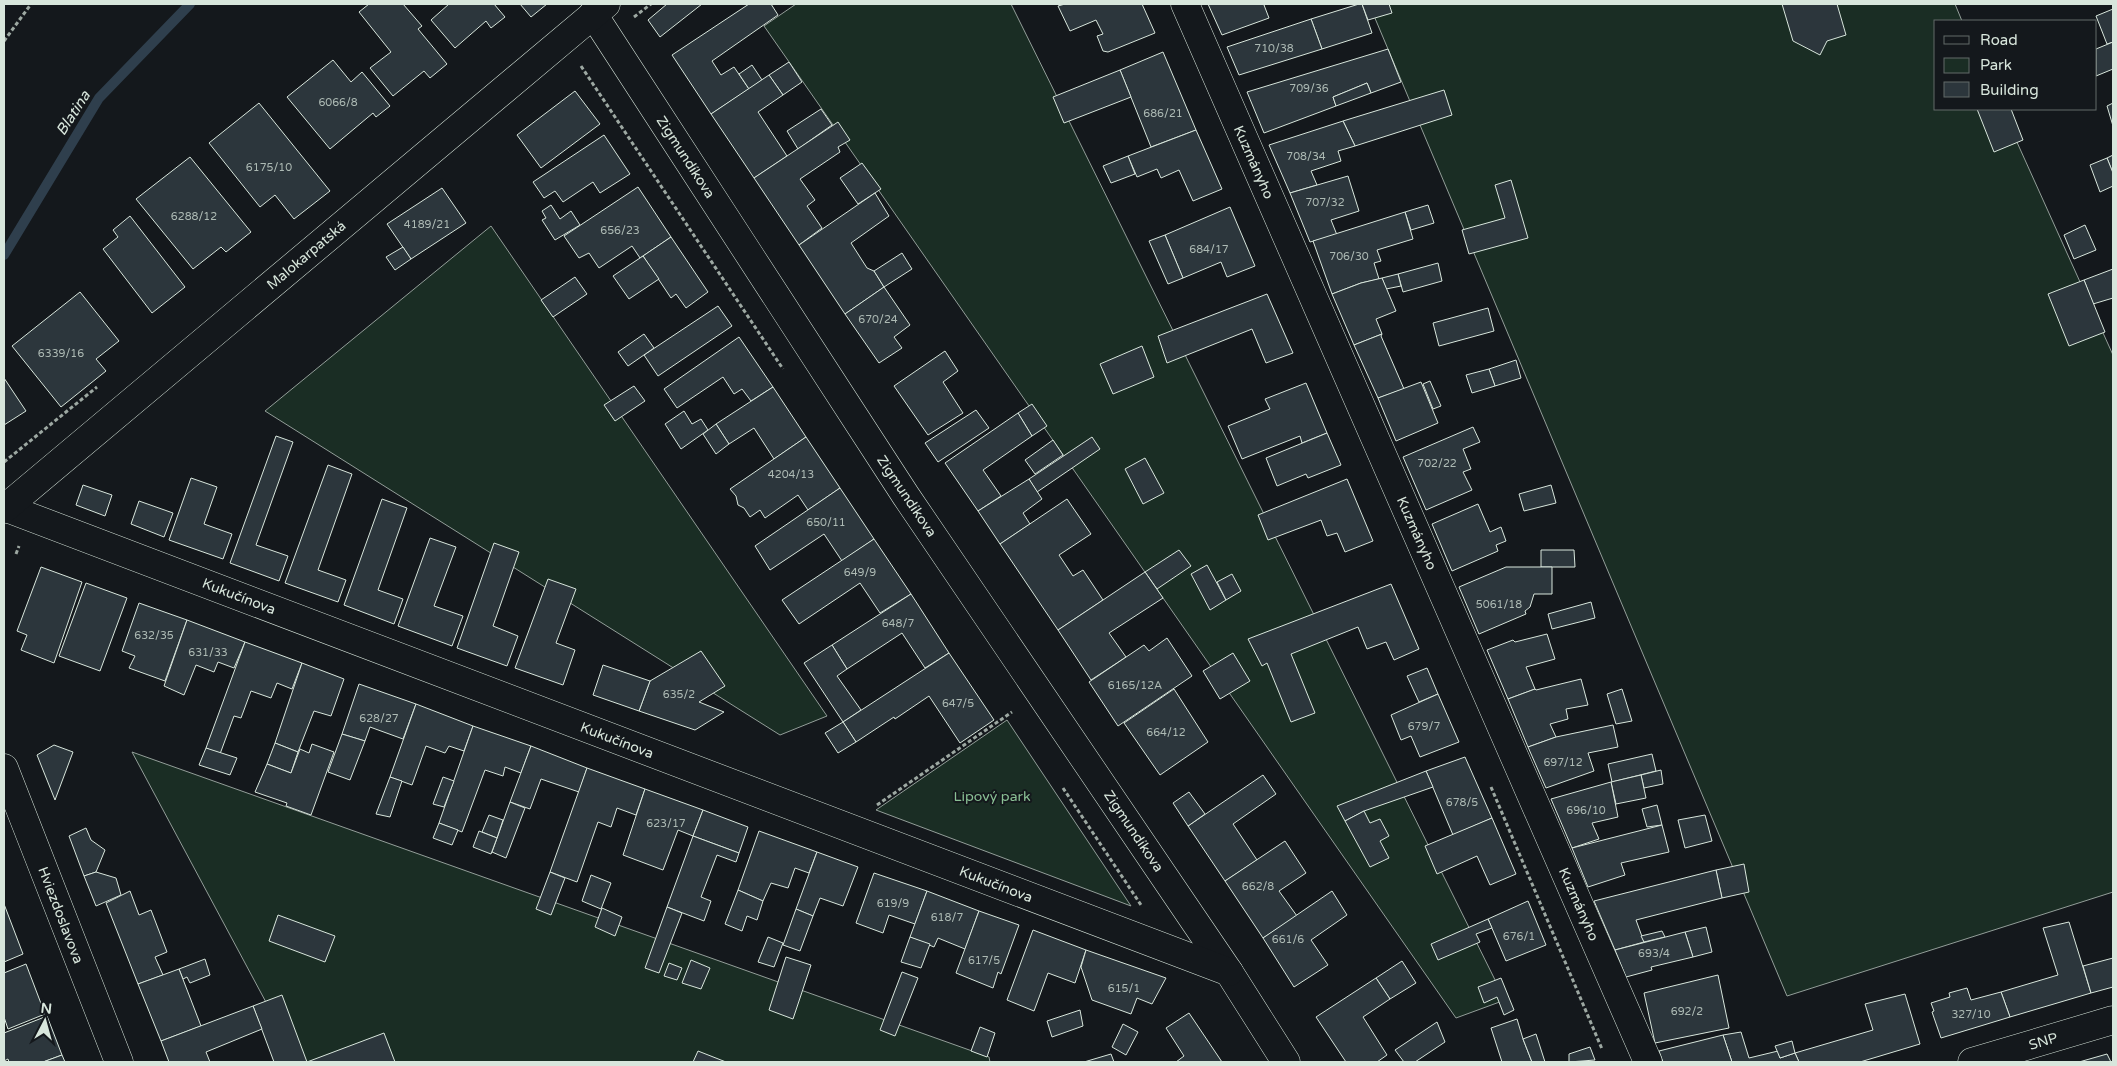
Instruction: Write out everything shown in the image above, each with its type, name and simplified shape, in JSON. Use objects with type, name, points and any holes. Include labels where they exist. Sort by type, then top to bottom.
[{"type":"street","name":"Kuzmányho","points":[[1185,4],[1648,1062]]},
{"type":"street","name":"Malokarpatská","points":[[4,508],[600,9]]},
{"type":"street","name":"Zigmundíkova","points":[[600,9],[906,496],[1229,972],[1286,1062]]},
{"type":"street","name":"Kukučínova","points":[[4,508],[1229,972]]},
{"type":"street","name":"Hviezdoslavova","points":[[4,768],[119,1062]]},
{"type":"street","name":"SNP","points":[[1987,1060],[2113,1020]]},
{"type":"path","points":[[4,41],[31,4]]},
{"type":"path","points":[[876,805],[1012,712]]},
{"type":"green space","points":[[796,4],[1011,4],[1505,1000],[1456,1018],[764,26]]},
{"type":"green space","points":[[1369,4],[1955,4],[1962,20],[1934,20],[1934,110],[2002,110],[2113,355],[2113,892],[1787,996]]},
{"type":"green space","points":[[491,226],[827,716],[780,735],[265,411]]},
{"type":"green space","name":"Lipový park","points":[[1007,720],[1131,906],[876,810]]},
{"type":"green space","points":[[132,752],[989,1057],[990,1062],[298,1062]]},
{"type":"building","points":[[369,4],[403,4],[422,26],[418,29],[447,64],[430,78],[424,71],[393,96],[370,68],[391,52],[359,12]]},
{"type":"building","points":[[449,4],[494,4],[505,17],[491,28],[486,21],[455,48],[431,20]]},
{"type":"building","points":[[520,4],[547,4],[531,17]]},
{"type":"building","points":[[667,4],[702,4],[660,37],[648,20]]},
{"type":"building","points":[[749,4],[771,4],[778,15],[712,61],[721,75],[734,67],[749,89],[711,114],[672,55]]},
{"type":"building","points":[[1065,4],[1142,4],[1155,33],[1108,52],[1103,51],[1097,36],[1103,34],[1096,20],[1070,31],[1058,6]]},
{"type":"building","points":[[1208,4],[1267,4],[1264,5],[1269,18],[1222,35]]},
{"type":"building","points":[[1362,4],[1372,33],[1322,49],[1311,19]]},
{"type":"building","points":[[1362,4],[1389,4],[1392,13],[1368,20]]},
{"type":"building","points":[[1782,4],[1837,4],[1846,35],[1827,41],[1820,55],[1793,41]]},
{"type":"building","points":[[2113,9],[2113,42],[2107,44],[2096,16]]},
{"type":"building","points":[[1311,19],[1322,49],[1239,75],[1227,47]]},
{"type":"building","points":[[2113,42],[2113,69],[2097,76],[2097,49]]},
{"type":"building","points":[[1388,49],[1401,82],[1371,93],[1367,83],[1333,97],[1336,106],[1264,133],[1247,92]]},
{"type":"building","points":[[1163,52],[1196,130],[1151,147],[1120,70]]},
{"type":"building","points":[[333,60],[351,82],[362,72],[390,106],[376,117],[373,113],[330,149],[287,97]]},
{"type":"building","points":[[789,62],[802,82],[783,95],[769,75]]},
{"type":"building","points":[[752,65],[762,80],[749,89],[739,74]]},
{"type":"building","points":[[1120,70],[1131,97],[1064,123],[1053,97]]},
{"type":"building","points":[[769,75],[783,95],[758,112],[787,156],[754,178],[711,114]]},
{"type":"building","points":[[1367,83],[1371,93],[1336,106],[1333,97]]},
{"type":"building","points":[[1444,90],[1452,115],[1355,146],[1343,121]]},
{"type":"building","points":[[575,91],[600,124],[541,168],[517,135]]},
{"type":"building","points":[[259,103],[330,191],[294,219],[275,195],[260,207],[209,143]]},
{"type":"building","points":[[2113,103],[2113,126],[2107,106]]},
{"type":"building","points":[[821,109],[832,125],[798,149],[787,131]]},
{"type":"building","points":[[1977,110],[2011,110],[2023,140],[1994,152]]},
{"type":"building","points":[[1343,121],[1355,146],[1338,151],[1341,161],[1311,171],[1317,185],[1290,193],[1269,145]]},
{"type":"building","points":[[838,122],[850,140],[838,147],[840,152],[800,179],[815,200],[807,206],[822,228],[799,245],[754,178]]},
{"type":"building","points":[[1196,130],[1222,189],[1193,201],[1179,170],[1161,178],[1157,169],[1137,177],[1128,156]]},
{"type":"building","points":[[604,135],[630,174],[600,193],[593,182],[563,202],[555,191],[544,198],[533,182]]},
{"type":"building","points":[[2113,155],[2113,173],[2107,158]]},
{"type":"building","points":[[1128,156],[1135,174],[1111,183],[1103,166]]},
{"type":"building","points":[[190,157],[251,232],[226,252],[221,247],[193,269],[136,199]]},
{"type":"building","points":[[2107,158],[2113,173],[2113,186],[2100,192],[2090,165]]},
{"type":"building","points":[[862,163],[881,189],[858,204],[840,178]]},
{"type":"building","points":[[1348,176],[1359,211],[1331,220],[1337,235],[1310,242],[1290,193]]},
{"type":"building","points":[[1511,180],[1528,238],[1469,254],[1462,230],[1505,218],[1495,185]]},
{"type":"building","points":[[638,187],[671,237],[640,258],[632,246],[599,268],[589,253],[579,258],[564,236]]},
{"type":"building","points":[[442,188],[466,223],[411,259],[387,224]]},
{"type":"building","points":[[875,193],[889,216],[851,243],[867,268],[874,271],[884,287],[845,314],[799,245]]},
{"type":"building","points":[[551,205],[560,219],[571,211],[580,225],[555,240],[542,220],[546,218],[542,211]]},
{"type":"building","points":[[1428,205],[1434,223],[1411,230],[1405,212]]},
{"type":"building","points":[[1230,207],[1255,266],[1227,277],[1221,262],[1183,278],[1165,235]]},
{"type":"building","points":[[1405,212],[1413,239],[1377,250],[1381,261],[1374,263],[1379,279],[1361,283],[1332,294],[1313,241]]},
{"type":"building","points":[[130,216],[185,287],[152,313],[103,249],[118,237],[113,230]]},
{"type":"building","points":[[2085,225],[2096,250],[2074,259],[2064,235]]},
{"type":"building","points":[[1165,235],[1183,278],[1168,284],[1149,241]]},
{"type":"building","points":[[671,237],[708,292],[686,308],[676,294],[671,298],[643,256]]},
{"type":"building","points":[[403,247],[411,259],[395,270],[386,257]]},
{"type":"building","points":[[902,253],[912,269],[884,287],[874,271]]},
{"type":"building","points":[[643,256],[659,279],[629,299],[613,276]]},
{"type":"building","points":[[1438,263],[1442,281],[1403,292],[1398,274]]},
{"type":"building","points":[[2113,269],[2113,298],[2093,304],[2084,280]]},
{"type":"building","points":[[1398,274],[1401,286],[1386,289],[1382,278]]},
{"type":"building","points":[[575,277],[587,294],[553,317],[541,300]]},
{"type":"building","points":[[1382,278],[1396,311],[1376,319],[1382,334],[1354,345],[1332,294],[1361,283]]},
{"type":"building","points":[[2084,280],[2105,332],[2069,346],[2048,294]]},
{"type":"building","points":[[884,287],[910,325],[894,337],[902,348],[879,363],[845,314]]},
{"type":"building","points":[[80,292],[119,341],[96,359],[106,371],[61,407],[12,346]]},
{"type":"building","points":[[1267,294],[1293,353],[1266,363],[1252,329],[1167,363],[1158,336]]},
{"type":"building","points":[[718,306],[732,326],[658,376],[644,355]]},
{"type":"building","points":[[1488,308],[1494,331],[1439,346],[1433,323]]},
{"type":"building","points":[[644,334],[654,348],[628,366],[618,352]]},
{"type":"building","points":[[1382,334],[1381,336],[1404,389],[1378,398],[1354,345]]},
{"type":"building","points":[[739,337],[773,387],[751,401],[742,389],[734,394],[723,377],[677,408],[664,389]]},
{"type":"building","points":[[1142,346],[1154,377],[1113,394],[1100,364]]},
{"type":"building","points":[[945,351],[958,371],[943,382],[963,413],[928,435],[894,386]]},
{"type":"building","points":[[1516,360],[1521,378],[1495,386],[1489,369]]},
{"type":"building","points":[[1489,369],[1495,386],[1472,393],[1466,375]]},
{"type":"building","points":[[4,378],[26,411],[4,425]]},
{"type":"building","points":[[1430,381],[1441,406],[1433,409],[1423,384]]},
{"type":"building","points":[[1421,382],[1438,423],[1396,441],[1378,398]]},
{"type":"building","points":[[1306,383],[1327,433],[1302,443],[1300,436],[1242,459],[1228,426],[1270,409],[1265,399]]},
{"type":"building","points":[[634,386],[645,401],[615,421],[604,405]]},
{"type":"building","points":[[773,387],[806,437],[774,459],[754,428],[729,444],[716,424]]},
{"type":"building","points":[[1032,404],[1047,426],[1032,436],[1018,413]]},
{"type":"building","points":[[976,410],[989,428],[938,462],[925,443]]},
{"type":"building","points":[[684,411],[692,424],[701,419],[708,430],[681,449],[665,424]]},
{"type":"building","points":[[1018,413],[1032,436],[983,470],[1001,496],[978,511],[945,463]]},
{"type":"building","points":[[716,424],[729,444],[716,454],[703,434]]},
{"type":"building","points":[[1473,427],[1480,442],[1463,449],[1471,469],[1463,472],[1472,490],[1426,510],[1403,457]]},
{"type":"building","points":[[1327,433],[1341,465],[1308,478],[1306,474],[1277,486],[1266,458]]},
{"type":"building","points":[[276,436],[293,442],[256,545],[288,556],[279,581],[230,563]]},
{"type":"building","points":[[806,437],[840,488],[808,510],[798,495],[765,518],[760,510],[750,517],[744,508],[738,505],[736,496],[730,489]]},
{"type":"building","points":[[1092,437],[1100,449],[1037,492],[1029,479]]},
{"type":"building","points":[[1053,440],[1063,455],[1035,474],[1025,460]]},
{"type":"building","points":[[1145,458],[1164,493],[1143,504],[1125,469]]},
{"type":"building","points":[[328,465],[352,474],[318,570],[346,580],[338,602],[285,583]]},
{"type":"building","points":[[191,478],[217,487],[204,524],[232,534],[223,559],[169,540]]},
{"type":"building","points":[[1029,479],[1042,499],[1023,513],[1030,524],[1000,544],[978,511]]},
{"type":"building","points":[[1347,479],[1373,541],[1345,552],[1337,533],[1327,536],[1321,520],[1268,540],[1258,515]]},
{"type":"building","points":[[83,485],[112,495],[105,516],[76,505]]},
{"type":"building","points":[[1551,485],[1556,503],[1524,511],[1519,494]]},
{"type":"building","points":[[840,488],[874,539],[842,561],[824,534],[770,570],[755,546]]},
{"type":"building","points":[[382,499],[407,508],[378,590],[403,599],[394,624],[344,605]]},
{"type":"building","points":[[1067,499],[1091,534],[1059,555],[1073,576],[1083,570],[1103,600],[1058,630],[1000,544]]},
{"type":"building","points":[[139,501],[173,513],[164,537],[131,524]]},
{"type":"building","points":[[1478,504],[1490,532],[1501,527],[1506,541],[1496,545],[1498,551],[1452,571],[1432,524]]},
{"type":"building","points":[[430,538],[456,547],[434,606],[463,616],[452,646],[398,626]]},
{"type":"building","points":[[874,539],[911,594],[880,613],[860,583],[799,624],[782,600]]},
{"type":"building","points":[[494,543],[519,552],[493,626],[518,636],[507,666],[457,648]]},
{"type":"building","points":[[1179,550],[1191,566],[1157,589],[1145,572]]},
{"type":"building","points":[[1541,550],[1574,550],[1575,567],[1541,567]]},
{"type":"building","points":[[1207,565],[1226,600],[1210,610],[1191,574]]},
{"type":"building","points":[[41,567],[82,582],[54,663],[21,650],[27,635],[17,631]]},
{"type":"building","points":[[1506,567],[1552,567],[1552,594],[1534,594],[1530,607],[1525,611],[1526,614],[1479,634],[1459,587]]},
{"type":"building","points":[[1145,572],[1163,598],[1109,633],[1126,657],[1091,680],[1058,630]]},
{"type":"building","points":[[1232,574],[1241,591],[1226,600],[1217,582]]},
{"type":"building","points":[[548,579],[576,589],[556,643],[575,650],[563,685],[515,668]]},
{"type":"building","points":[[86,583],[127,598],[100,671],[59,656]]},
{"type":"building","points":[[1391,584],[1419,649],[1394,660],[1386,642],[1367,649],[1358,627],[1291,654],[1315,713],[1291,722],[1267,663],[1262,666],[1248,639]]},
{"type":"building","points":[[911,594],[949,653],[925,668],[902,633],[847,669],[832,645]]},
{"type":"building","points":[[1591,602],[1595,618],[1552,629],[1548,614]]},
{"type":"building","points":[[139,603],[187,620],[165,681],[129,668],[135,656],[122,651]]},
{"type":"building","points":[[187,620],[245,642],[234,668],[218,662],[214,672],[196,665],[184,695],[164,686]]},
{"type":"building","points":[[1547,634],[1555,659],[1526,667],[1535,689],[1508,699],[1487,650],[1513,640],[1515,642]]},
{"type":"building","points":[[1167,638],[1192,676],[1118,726],[1089,682],[1144,645],[1149,651]]},
{"type":"building","points":[[245,642],[302,663],[292,689],[277,683],[271,698],[251,691],[241,718],[234,716],[220,754],[206,748]]},
{"type":"building","points":[[832,645],[847,669],[837,676],[861,710],[843,722],[804,663]]},
{"type":"building","points":[[701,651],[725,686],[699,702],[724,712],[695,730],[639,711],[650,681]]},
{"type":"building","points":[[949,653],[994,720],[960,743],[929,696],[856,742],[843,722]]},
{"type":"building","points":[[1233,653],[1250,681],[1220,699],[1203,671]]},
{"type":"building","points":[[302,663],[344,679],[331,716],[314,711],[298,752],[275,743]]},
{"type":"building","points":[[603,665],[650,681],[639,711],[593,695]]},
{"type":"building","points":[[1427,668],[1438,694],[1419,702],[1407,676]]},
{"type":"building","points":[[1581,679],[1588,705],[1566,709],[1568,719],[1550,724],[1556,737],[1528,747],[1508,699],[1535,689]]},
{"type":"building","points":[[359,684],[416,704],[403,739],[370,727],[365,741],[342,734]]},
{"type":"building","points":[[1174,689],[1208,742],[1160,775],[1124,723]]},
{"type":"building","points":[[1622,689],[1632,721],[1616,724],[1607,694]]},
{"type":"building","points":[[1438,694],[1459,742],[1420,757],[1411,736],[1401,740],[1391,715]]},
{"type":"building","points":[[416,704],[473,726],[464,751],[449,746],[445,753],[426,746],[412,785],[390,777]]},
{"type":"building","points":[[843,722],[856,742],[838,753],[825,733]]},
{"type":"building","points":[[1613,725],[1618,747],[1588,753],[1594,771],[1546,788],[1528,747],[1556,737]]},
{"type":"building","points":[[473,726],[531,746],[521,773],[505,767],[503,776],[485,770],[462,832],[439,823]]},
{"type":"building","points":[[342,734],[365,741],[350,780],[328,772]]},
{"type":"building","points":[[275,743],[298,752],[291,773],[267,764]]},
{"type":"building","points":[[312,744],[334,752],[311,815],[286,806],[287,803],[255,792],[267,764],[291,773],[300,749],[309,753]]},
{"type":"building","points":[[54,745],[73,752],[55,800],[37,755]]},
{"type":"building","points":[[531,746],[587,768],[579,792],[541,779],[530,809],[510,802]]},
{"type":"building","points":[[206,748],[237,758],[230,775],[199,765]]},
{"type":"building","points":[[1652,754],[1656,771],[1612,782],[1608,764]]},
{"type":"building","points":[[1465,757],[1492,818],[1453,835],[1426,771]]},
{"type":"building","points":[[587,768],[645,789],[636,815],[617,808],[611,827],[598,822],[577,882],[550,872]]},
{"type":"building","points":[[1661,770],[1663,784],[1644,788],[1641,775]]},
{"type":"building","points":[[1426,771],[1433,787],[1364,811],[1345,821],[1337,806]]},
{"type":"building","points":[[1263,775],[1276,794],[1233,824],[1257,860],[1225,881],[1188,826]]},
{"type":"building","points":[[1641,775],[1646,798],[1616,804],[1611,782]]},
{"type":"building","points":[[390,777],[402,781],[390,817],[376,814]]},
{"type":"building","points":[[443,777],[454,781],[444,807],[433,804]]},
{"type":"building","points":[[1611,782],[1618,817],[1592,823],[1599,839],[1572,848],[1551,799]]},
{"type":"building","points":[[645,789],[703,810],[693,836],[678,830],[663,870],[623,855]]},
{"type":"building","points":[[1189,792],[1205,814],[1188,826],[1173,803]]},
{"type":"building","points":[[510,802],[525,808],[506,858],[492,852]]},
{"type":"building","points":[[1657,805],[1662,825],[1647,827],[1642,809]]},
{"type":"building","points":[[703,810],[748,827],[739,853],[693,836]]},
{"type":"building","points":[[1364,811],[1370,823],[1380,819],[1389,836],[1380,841],[1389,858],[1370,867],[1345,821]]},
{"type":"building","points":[[489,815],[503,820],[497,838],[482,832]]},
{"type":"building","points":[[1705,815],[1712,841],[1685,848],[1678,820]]},
{"type":"building","points":[[1492,818],[1516,874],[1490,885],[1477,856],[1437,874],[1425,846]]},
{"type":"building","points":[[439,823],[458,830],[452,845],[433,838]]},
{"type":"building","points":[[1662,825],[1669,852],[1621,863],[1625,875],[1588,887],[1572,848]]},
{"type":"building","points":[[86,828],[91,840],[105,850],[96,872],[84,876],[69,836]]},
{"type":"building","points":[[479,831],[497,838],[491,854],[473,847]]},
{"type":"building","points":[[759,831],[817,852],[809,873],[795,868],[788,888],[771,883],[763,901],[738,890]]},
{"type":"building","points":[[693,836],[739,853],[736,862],[717,855],[701,897],[711,901],[704,921],[667,907]]},
{"type":"building","points":[[1285,841],[1306,873],[1279,891],[1297,916],[1263,938],[1225,881]]},
{"type":"building","points":[[817,852],[858,867],[843,906],[820,898],[813,916],[796,909]]},
{"type":"building","points":[[1744,864],[1749,892],[1722,898],[1716,870]]},
{"type":"building","points":[[1716,870],[1722,898],[1636,920],[1644,942],[1615,950],[1594,901]]},
{"type":"building","points":[[96,872],[116,878],[121,895],[96,906],[84,876]]},
{"type":"building","points":[[550,872],[565,878],[551,915],[536,909]]},
{"type":"building","points":[[874,873],[927,891],[915,924],[889,915],[883,933],[856,923]]},
{"type":"building","points":[[591,875],[611,883],[601,909],[582,901]]},
{"type":"building","points":[[738,890],[763,901],[757,920],[747,916],[742,931],[725,924]]},
{"type":"building","points":[[130,891],[139,915],[151,910],[167,952],[155,957],[163,975],[138,984],[106,903]]},
{"type":"building","points":[[927,891],[979,911],[965,949],[938,938],[934,947],[910,937]]},
{"type":"building","points":[[1332,891],[1347,915],[1311,940],[1328,965],[1294,987],[1263,938]]},
{"type":"building","points":[[1528,901],[1546,945],[1506,961],[1488,919]]},
{"type":"building","points":[[4,904],[23,954],[4,962]]},
{"type":"building","points":[[667,907],[682,913],[659,973],[645,968]]},
{"type":"building","points":[[602,908],[622,917],[615,936],[595,927]]},
{"type":"building","points":[[796,909],[813,916],[800,951],[783,945]]},
{"type":"building","points":[[979,911],[1019,925],[1001,974],[998,972],[993,988],[956,973]]},
{"type":"building","points":[[278,915],[335,936],[325,962],[269,941]]},
{"type":"building","points":[[1488,919],[1492,928],[1476,934],[1480,942],[1438,960],[1431,944]]},
{"type":"building","points":[[2069,922],[2091,993],[2010,1017],[2001,992],[2058,975],[2043,928]]},
{"type":"building","points":[[1706,927],[1712,952],[1693,957],[1685,932]]},
{"type":"building","points":[[1033,930],[1086,950],[1075,983],[1048,973],[1034,1011],[1007,1000]]},
{"type":"building","points":[[1662,931],[1665,937],[1644,942],[1641,936]]},
{"type":"building","points":[[1685,932],[1693,957],[1651,967],[1652,970],[1626,977],[1615,950]]},
{"type":"building","points":[[768,937],[783,943],[774,967],[758,962]]},
{"type":"building","points":[[910,937],[930,944],[921,968],[901,962]]},
{"type":"building","points":[[1086,950],[1166,978],[1152,1004],[1137,998],[1131,1014],[1092,1000],[1081,967]]},
{"type":"building","points":[[786,957],[811,965],[793,1019],[769,1010]]},
{"type":"building","points":[[2113,958],[2113,987],[2091,993],[2083,966]]},
{"type":"building","points":[[205,959],[210,975],[190,983],[187,977],[183,979],[179,969]]},
{"type":"building","points":[[691,960],[710,968],[701,989],[682,983]]},
{"type":"building","points":[[1402,961],[1416,983],[1390,999],[1376,978]]},
{"type":"building","points":[[669,963],[682,968],[677,980],[664,976]]},
{"type":"building","points":[[26,964],[45,1014],[8,1029],[4,1017],[4,973]]},
{"type":"building","points":[[179,969],[201,1026],[161,1041],[138,984]]},
{"type":"building","points":[[902,972],[918,978],[895,1036],[880,1030]]},
{"type":"building","points":[[1718,975],[1729,1028],[1655,1043],[1644,993]]},
{"type":"building","points":[[1376,978],[1390,999],[1363,1017],[1387,1055],[1377,1062],[1346,1062],[1316,1017]]},
{"type":"building","points":[[1501,978],[1514,1010],[1504,1015],[1497,997],[1484,1003],[1478,987]]},
{"type":"building","points":[[1967,988],[1971,1000],[2001,992],[2010,1017],[1941,1038],[1932,1012],[1934,1011],[1931,1003],[1950,997],[1949,993]]},
{"type":"building","points":[[1905,994],[1920,1044],[1860,1062],[1799,1062],[1795,1053],[1873,1030],[1865,1004]]},
{"type":"building","points":[[282,995],[307,1062],[274,1062],[253,1006]]},
{"type":"building","points":[[253,1006],[262,1029],[206,1052],[210,1062],[169,1062],[161,1041]]},
{"type":"building","points":[[1080,1010],[1083,1026],[1052,1037],[1047,1021]]},
{"type":"building","points":[[1189,1013],[1222,1062],[1176,1062],[1184,1056],[1166,1028]]},
{"type":"building","points":[[47,1016],[62,1055],[43,1062],[9,1062],[8,1059],[4,1061],[4,1033]]},
{"type":"building","points":[[1517,1019],[1532,1062],[1502,1062],[1491,1028]]},
{"type":"building","points":[[1437,1022],[1445,1042],[1415,1062],[1404,1062],[1395,1050]]},
{"type":"building","points":[[1123,1024],[1138,1032],[1126,1055],[1112,1047]]},
{"type":"building","points":[[980,1027],[995,1033],[987,1057],[971,1051]]},
{"type":"building","points":[[1741,1032],[1749,1058],[1778,1051],[1780,1058],[1795,1053],[1799,1062],[1732,1062],[1723,1035]]},
{"type":"building","points":[[384,1033],[395,1062],[307,1062]]},
{"type":"building","points":[[1536,1034],[1545,1062],[1532,1062],[1523,1039]]},
{"type":"building","points":[[1723,1035],[1732,1062],[1663,1062],[1659,1051]]},
{"type":"building","points":[[1792,1041],[1795,1053],[1780,1058],[1775,1046]]},
{"type":"building","points":[[1590,1047],[1595,1060],[1569,1062],[1569,1054]]},
{"type":"building","points":[[698,1051],[726,1062],[693,1062]]},
{"type":"building","points":[[1111,1054],[1114,1062],[1084,1062]]},
{"type":"building","points":[[2107,1054],[2111,1062],[2079,1062]]},
{"type":"building","points":[[62,1055],[65,1062],[43,1062]]},
{"type":"waterway","name":"Blatina","points":[[4,255],[99,98],[190,4]]}]
